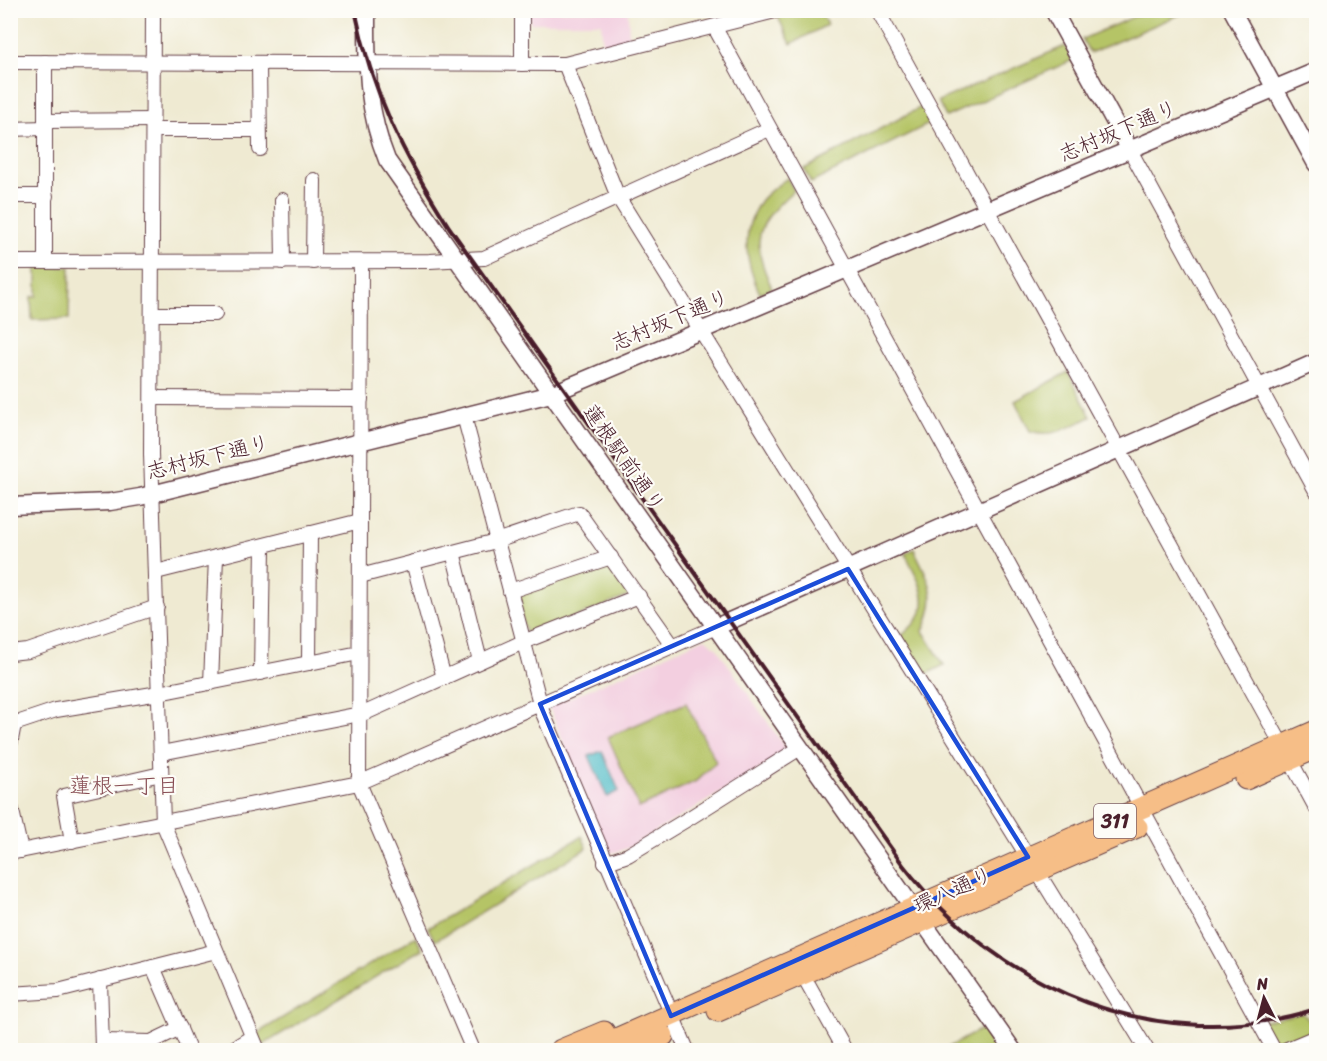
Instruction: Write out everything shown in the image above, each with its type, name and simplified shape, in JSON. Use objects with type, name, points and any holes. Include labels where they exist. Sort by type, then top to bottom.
[{"type":"main road","name":"環八通り","points":[[628,1050],[673,1026],[918,915],[1286,753],[1317,731]]},
{"type":"main road","name":"環八通り","points":[[1286,753],[1317,748]]},
{"type":"main road","name":"環八通り","points":[[591,1050],[673,1026],[803,975],[918,915]]},
{"type":"main road","points":[[561,1050],[654,1015],[673,1026],[645,1050]]},
{"type":"street","points":[[153,10],[152,494],[163,823],[255,1044],[231,1050]]},
{"type":"street","name":"蓮根駅前通り","points":[[367,10],[367,64],[372,118],[387,160],[1013,1050]]},
{"type":"street","points":[[522,10],[522,64]]},
{"type":"street","points":[[10,62],[565,64],[779,10]]},
{"type":"street","points":[[878,10],[1317,808]]},
{"type":"street","points":[[1053,10],[1317,491]]},
{"type":"street","points":[[1232,10],[1317,164]]},
{"type":"street","points":[[715,28],[1274,1050]]},
{"type":"street","points":[[45,62],[45,262]]},
{"type":"street","points":[[259,63],[260,149]]},
{"type":"street","points":[[565,64],[618,197],[1147,1050]]},
{"type":"street","name":"志村坂下通り","points":[[10,506],[110,502],[152,494],[552,394],[1317,71]]},
{"type":"street","points":[[10,129],[45,125],[153,125],[259,130]]},
{"type":"street","points":[[10,262],[361,262],[458,261],[484,258],[769,129]]},
{"type":"street","points":[[313,262],[314,180]]},
{"type":"street","points":[[10,196],[46,196]]},
{"type":"street","points":[[282,200],[283,262]]},
{"type":"street","points":[[361,262],[359,783],[473,1050]]},
{"type":"street","points":[[152,314],[215,314]]},
{"type":"street","points":[[10,802],[16,852],[359,783],[1317,362]]},
{"type":"street","points":[[152,398],[361,399]]},
{"type":"street","points":[[464,416],[540,704],[673,1026],[687,1050]]},
{"type":"street","points":[[360,576],[496,541],[579,513],[673,646]]},
{"type":"street","points":[[156,572],[360,521]]},
{"type":"street","points":[[309,663],[310,533]]},
{"type":"street","points":[[261,673],[263,546]]},
{"type":"street","points":[[453,552],[480,661]]},
{"type":"street","points":[[212,683],[216,557]]},
{"type":"street","points":[[510,591],[611,557]]},
{"type":"street","points":[[413,562],[444,678]]},
{"type":"street","points":[[161,753],[365,713],[523,642],[639,596]]},
{"type":"street","points":[[10,653],[28,651],[157,607]]},
{"type":"street","points":[[10,745],[14,724],[56,710],[159,693],[359,653]]},
{"type":"street","points":[[605,863],[628,855],[691,818],[800,748]]},
{"type":"street","points":[[72,841],[64,796],[161,774]]},
{"type":"street","points":[[10,994],[58,992],[216,951]]},
{"type":"street","points":[[153,967],[189,1050]]},
{"type":"street","points":[[803,975],[845,1050]]},
{"type":"street","points":[[100,980],[102,1046],[151,1042],[180,1028]]},
{"type":"street","points":[[1285,1050],[1317,1037]]},
{"type":"highlighted area","points":[[848,569],[1028,857],[671,1016],[540,704]]},
{"type":"shaded area","points":[[530,11],[628,11],[629,41],[603,46],[601,23],[530,23]]},
{"type":"shaded area","points":[[705,638],[716,647],[786,749],[785,754],[628,848],[613,853],[607,851],[549,707]]},
{"type":"green space","points":[[793,11],[820,11],[827,25],[791,44],[778,17]]},
{"type":"green space","points":[[1147,11],[1188,11],[1090,53],[1082,39]]},
{"type":"green space","points":[[1065,46],[1073,60],[946,117],[938,101]]},
{"type":"green space","points":[[925,105],[933,122],[811,183],[804,169]]},
{"type":"green space","points":[[787,178],[794,190],[771,213],[760,234],[761,257],[772,288],[760,294],[751,271],[747,248],[749,226],[762,199]]},
{"type":"green space","points":[[37,267],[70,267],[69,319],[32,320],[31,297],[37,296]]},
{"type":"green space","points":[[1068,372],[1091,417],[1054,432],[1030,431],[1015,401]]},
{"type":"green space","points":[[914,549],[925,571],[932,598],[923,631],[944,665],[921,677],[897,639],[910,629],[922,609],[921,589],[905,553]]},
{"type":"green space","points":[[610,562],[631,590],[629,596],[533,634],[526,633],[515,595]]},
{"type":"green space","points":[[686,703],[716,762],[696,781],[639,808],[608,737]]},
{"type":"green space","points":[[582,836],[587,848],[435,941],[428,928]]},
{"type":"green space","points":[[416,936],[422,949],[261,1046],[256,1034]]},
{"type":"green space","points":[[1303,1013],[1316,1029],[1316,1037],[1274,1050],[1259,1022]]},
{"type":"green space","points":[[983,1028],[995,1048],[990,1050],[944,1050]]},
{"type":"water","points":[[602,751],[619,791],[607,797],[589,756]]},
{"type":"railway","points":[[355,10],[362,41],[380,97],[404,149],[449,227],[903,865],[942,909],[987,948],[1035,979],[1087,1003],[1142,1018],[1199,1025],[1257,1022],[1316,1009]]},
{"type":"district","name":"蓮根一丁目","points":[[124,785]]}]
